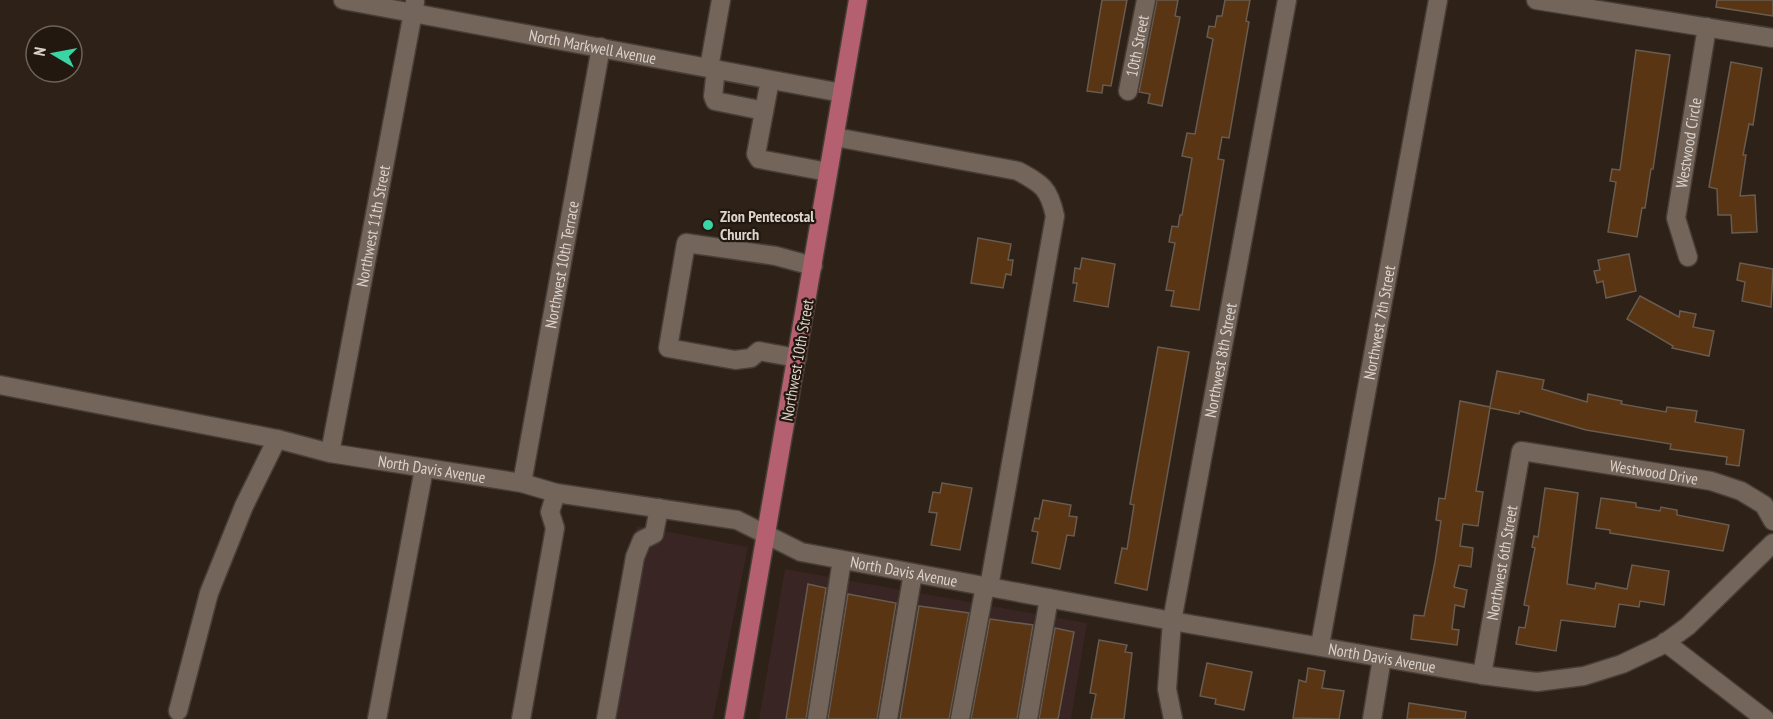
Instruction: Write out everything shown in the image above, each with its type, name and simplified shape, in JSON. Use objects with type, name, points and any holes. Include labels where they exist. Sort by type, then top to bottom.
[{"type":"main road","name":"Northwest 10th Street","points":[[734,719],[858,0]]},
{"type":"street","name":"North Markwell Avenue","points":[[344,0],[414,6],[601,47],[842,93]]},
{"type":"street","points":[[721,0],[712,68],[713,96],[715,101],[764,111]]},
{"type":"street","name":"10th Street","points":[[1128,91],[1146,0]]},
{"type":"street","name":"Northwest 8th Street","points":[[1173,719],[1167,689],[1172,621],[1287,0]]},
{"type":"street","name":"Northwest 7th Street","points":[[1320,645],[1438,0]]},
{"type":"street","points":[[1536,0],[1773,38]]},
{"type":"street","name":"Northwest 11th Street","points":[[330,453],[414,6]]},
{"type":"street","name":"Westwood Circle","points":[[1688,257],[1676,218],[1707,27]]},
{"type":"street","name":"Northwest 10th Terrace","points":[[522,483],[601,47]]},
{"type":"street","points":[[770,80],[756,154],[759,159],[828,172]]},
{"type":"street","points":[[835,137],[1018,171],[1041,183],[1051,198],[1055,216],[987,586],[960,719]]},
{"type":"street","points":[[797,358],[759,351],[751,358],[735,360],[668,348],[686,243],[776,256],[813,266]]},
{"type":"street","name":"North Davis Avenue","points":[[0,385],[277,439],[330,453],[522,483],[556,493],[737,520],[801,552],[842,560],[1382,658],[1537,682],[1584,676],[1622,664],[1665,642],[1688,626],[1773,543]]},
{"type":"street","points":[[178,711],[209,593],[244,506],[277,439]]},
{"type":"street","name":"Westwood Drive","points":[[1521,451],[1711,481],[1741,490],[1764,506],[1773,521]]},
{"type":"street","name":"Northwest 6th Street","points":[[1482,675],[1521,451]]},
{"type":"street","points":[[378,719],[424,469]]},
{"type":"street","points":[[521,719],[555,528],[550,512],[556,493]]},
{"type":"street","points":[[606,719],[635,557],[642,540],[654,534],[658,508]]},
{"type":"street","points":[[817,719],[842,560]]},
{"type":"street","points":[[888,719],[913,573]]},
{"type":"street","points":[[1028,719],[1049,598]]},
{"type":"street","points":[[1665,642],[1766,719]]},
{"type":"street","points":[[1372,719],[1382,658]]},
{"type":"shaded area","points":[[637,526],[748,547],[713,719],[601,719]]},
{"type":"shaded area","points":[[785,569],[1087,623],[1071,719],[759,719]]},
{"type":"building","points":[[1102,0],[1127,0],[1111,86],[1103,85],[1102,93],[1087,91]]},
{"type":"building","points":[[1157,0],[1178,0],[1175,16],[1180,17],[1162,106],[1148,103],[1150,94],[1139,92]]},
{"type":"building","points":[[1225,0],[1250,0],[1246,21],[1249,22],[1229,138],[1222,137],[1218,159],[1224,160],[1199,310],[1171,306],[1174,291],[1166,290],[1175,243],[1169,242],[1172,226],[1178,227],[1180,215],[1182,215],[1192,158],[1182,156],[1187,133],[1195,134],[1213,39],[1207,37],[1209,26],[1215,27],[1217,16],[1222,16]]},
{"type":"building","points":[[1717,0],[1773,0],[1773,16],[1716,7]]},
{"type":"building","points":[[1636,50],[1670,55],[1653,169],[1651,169],[1645,208],[1642,208],[1637,237],[1608,232],[1616,182],[1610,181],[1612,169],[1620,170]]},
{"type":"building","points":[[1731,62],[1762,68],[1753,125],[1749,124],[1743,155],[1746,155],[1740,196],[1755,195],[1757,232],[1732,233],[1731,215],[1718,215],[1717,189],[1709,187]]},
{"type":"building","points":[[978,238],[1011,244],[1008,260],[1013,260],[1011,275],[1006,274],[1003,288],[971,283]]},
{"type":"building","points":[[1629,254],[1636,291],[1606,298],[1603,281],[1597,283],[1594,271],[1600,270],[1598,260]]},
{"type":"building","points":[[1082,258],[1115,264],[1108,307],[1074,301],[1077,283],[1073,283],[1075,268],[1080,269]]},
{"type":"building","points":[[1740,263],[1773,269],[1771,307],[1742,301],[1745,282],[1737,280]]},
{"type":"building","points":[[1640,296],[1679,317],[1680,311],[1696,314],[1693,327],[1714,331],[1709,356],[1672,348],[1673,346],[1627,319]]},
{"type":"building","points":[[1158,347],[1189,352],[1147,590],[1115,583],[1122,548],[1127,549],[1134,505],[1130,504]]},
{"type":"building","points":[[1497,371],[1544,380],[1542,389],[1587,402],[1588,394],[1622,401],[1621,404],[1666,412],[1667,407],[1697,411],[1695,422],[1744,430],[1739,466],[1726,464],[1727,457],[1670,449],[1671,444],[1586,430],[1520,411],[1519,414],[1490,408],[1476,491],[1483,492],[1478,526],[1463,524],[1460,546],[1473,548],[1471,567],[1459,565],[1454,587],[1467,590],[1464,607],[1455,605],[1452,629],[1459,630],[1457,645],[1411,639],[1414,615],[1424,616],[1441,521],[1436,520],[1439,498],[1445,499],[1460,401],[1490,407]]},
{"type":"building","points":[[942,483],[972,488],[960,550],[931,545],[937,513],[929,512],[933,492],[940,493]]},
{"type":"building","points":[[1545,488],[1578,493],[1567,584],[1595,589],[1596,583],[1627,589],[1632,565],[1669,571],[1664,605],[1640,601],[1639,607],[1619,604],[1615,627],[1561,620],[1556,651],[1516,644],[1519,627],[1525,628],[1529,606],[1524,605],[1535,548],[1532,547],[1534,536],[1538,537]]},
{"type":"building","points":[[1601,498],[1636,503],[1636,507],[1660,511],[1661,507],[1677,510],[1677,515],[1729,525],[1723,551],[1610,533],[1610,530],[1596,528]]},
{"type":"building","points":[[1043,500],[1071,505],[1069,516],[1077,517],[1074,536],[1067,535],[1060,569],[1032,563],[1038,532],[1032,531],[1035,518],[1039,519]]},
{"type":"building","points":[[808,584],[826,588],[806,719],[786,719]]},
{"type":"building","points":[[848,594],[896,603],[877,719],[828,719]]},
{"type":"building","points":[[919,606],[969,613],[949,719],[900,719]]},
{"type":"building","points":[[990,619],[1033,625],[1017,719],[971,719]]},
{"type":"building","points":[[1055,628],[1074,632],[1058,719],[1039,719]]},
{"type":"building","points":[[1099,640],[1127,645],[1125,652],[1132,653],[1124,719],[1091,719],[1096,694],[1090,693]]},
{"type":"building","points":[[1207,663],[1252,672],[1244,710],[1215,704],[1216,699],[1200,696]]},
{"type":"building","points":[[1308,668],[1325,671],[1322,688],[1344,691],[1339,719],[1293,718],[1299,680],[1306,682]]},
{"type":"building","points":[[1409,703],[1466,712],[1465,719],[1407,719]]},
{"type":"place","name":"Zion Pentecostal Church","points":[[708,225]]}]
